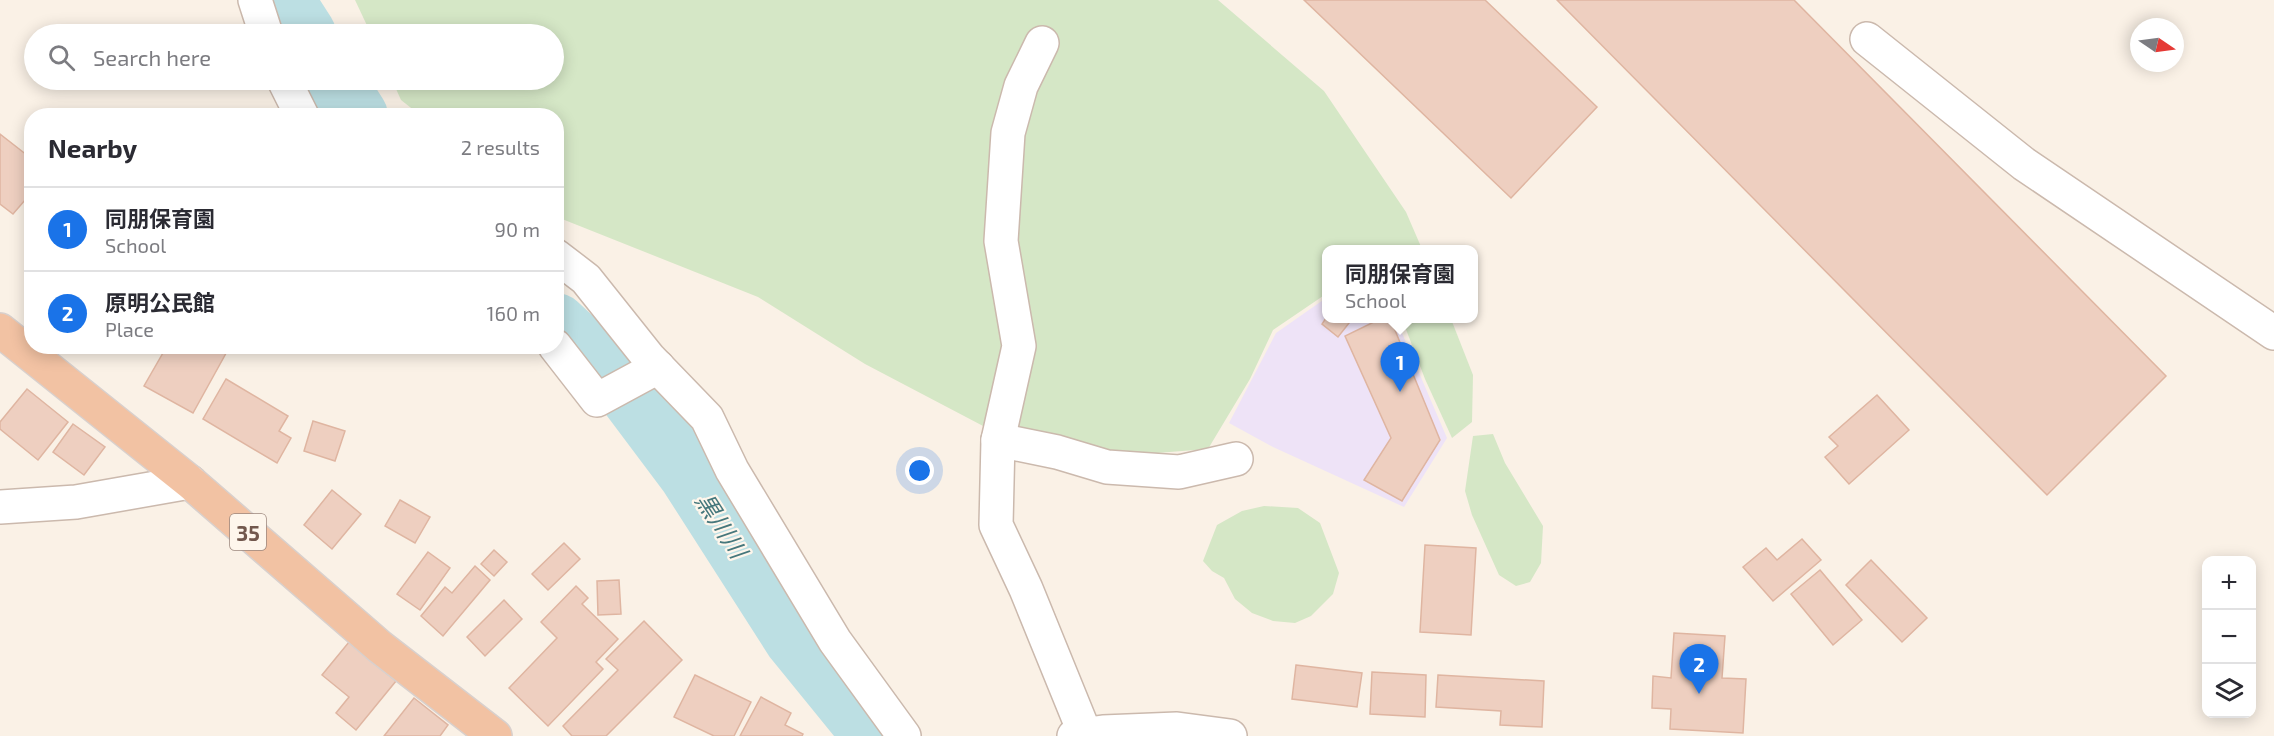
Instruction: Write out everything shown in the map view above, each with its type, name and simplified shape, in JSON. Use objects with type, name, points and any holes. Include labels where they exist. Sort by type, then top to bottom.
[{"type":"highway","name":"35","points":[[0,330],[24,349]]},
{"type":"highway","name":"35","points":[[30,354],[190,482],[380,647],[495,736]]},
{"type":"street","points":[[255,0],[263,24]]},
{"type":"street","points":[[1867,39],[2024,164],[2274,333]]},
{"type":"street","points":[[1042,43],[1021,86],[1008,133],[1001,241],[1019,346],[998,440],[996,525],[1026,589],[1079,735],[1177,729],[1230,736]]},
{"type":"street","points":[[289,90],[298,108]]},
{"type":"street","points":[[564,262],[586,279],[657,368],[707,418],[732,470],[835,641],[904,736]]},
{"type":"street","points":[[561,354],[597,400],[657,368]]},
{"type":"street","points":[[998,440],[1057,452],[1107,467],[1179,472],[1236,459]]},
{"type":"street","points":[[0,507],[76,502],[190,482]]},
{"type":"shaded area","points":[[1322,301],[1322,323],[1398,323],[1447,438],[1404,507],[1273,447],[1229,423],[1276,333]]},
{"type":"green space","points":[[355,0],[1218,0],[1324,91],[1406,212],[1420,245],[1322,245],[1322,297],[1273,330],[1250,379],[1208,449],[1131,455],[985,427],[865,364],[758,297],[564,220],[564,108],[411,108],[401,100],[396,90],[564,90],[564,24],[366,24]]},
{"type":"green space","points":[[1404,323],[1453,323],[1473,375],[1472,422],[1452,438],[1425,379]]},
{"type":"green space","points":[[1493,434],[1505,463],[1543,526],[1541,563],[1530,582],[1516,586],[1499,575],[1472,515],[1465,491],[1473,436]]},
{"type":"green space","points":[[1264,506],[1298,508],[1320,523],[1339,573],[1333,594],[1311,616],[1295,623],[1273,621],[1252,613],[1235,599],[1224,578],[1212,571],[1203,561],[1217,525],[1242,511]]},
{"type":"building","points":[[1304,0],[1485,0],[1597,107],[1511,198]]},
{"type":"building","points":[[1557,0],[1794,0],[2166,376],[2047,495]]},
{"type":"building","points":[[0,134],[24,153],[24,201],[13,214],[0,204]]},
{"type":"building","points":[[1323,323],[1349,323],[1338,337]]},
{"type":"building","points":[[1372,323],[1392,323],[1440,440],[1402,501],[1364,480],[1391,438],[1345,336]]},
{"type":"building","points":[[162,354],[226,354],[193,413],[144,386]]},
{"type":"building","points":[[226,379],[288,416],[279,431],[291,438],[277,463],[203,419]]},
{"type":"building","points":[[27,389],[68,422],[38,460],[0,429],[0,422]]},
{"type":"building","points":[[1877,395],[1909,430],[1849,484],[1825,457],[1838,446],[1829,437]]},
{"type":"building","points":[[313,421],[345,431],[335,461],[304,451]]},
{"type":"building","points":[[73,424],[105,447],[84,475],[53,452]]},
{"type":"building","points":[[332,490],[361,514],[332,549],[304,525]]},
{"type":"building","points":[[400,500],[430,517],[415,543],[385,526]]},
{"type":"building","points":[[1802,539],[1821,560],[1773,601],[1743,567],[1766,548],[1777,560]]},
{"type":"building","points":[[564,543],[580,559],[548,590],[532,574]]},
{"type":"building","points":[[1425,545],[1476,548],[1471,635],[1420,632]]},
{"type":"building","points":[[494,550],[507,562],[494,576],[481,564]]},
{"type":"building","points":[[428,552],[450,568],[420,610],[397,594]]},
{"type":"building","points":[[1871,560],[1927,618],[1902,642],[1846,585]]},
{"type":"building","points":[[475,566],[490,580],[443,636],[421,616],[445,587],[452,593]]},
{"type":"building","points":[[1820,570],[1862,620],[1833,645],[1791,594]]},
{"type":"building","points":[[619,580],[621,614],[598,615],[597,581]]},
{"type":"building","points":[[576,586],[588,598],[582,604],[618,639],[596,662],[603,669],[548,726],[509,688],[557,638],[541,622]]},
{"type":"building","points":[[504,600],[522,619],[485,656],[467,637]]},
{"type":"building","points":[[644,621],[682,660],[606,736],[572,736],[563,726],[618,670],[606,659]]},
{"type":"building","points":[[1674,633],[1725,636],[1722,678],[1746,679],[1743,733],[1670,729],[1671,709],[1652,708],[1653,676],[1671,678]]},
{"type":"building","points":[[349,642],[396,681],[356,730],[336,713],[349,697],[322,675]]},
{"type":"building","points":[[1296,665],[1362,673],[1357,707],[1292,699]]},
{"type":"building","points":[[1372,672],[1426,675],[1425,717],[1370,714]]},
{"type":"building","points":[[695,675],[751,702],[734,736],[714,736],[674,717]]},
{"type":"building","points":[[1438,675],[1544,681],[1542,727],[1500,725],[1501,711],[1436,707]]},
{"type":"building","points":[[761,697],[791,713],[785,725],[803,734],[802,736],[740,736]]},
{"type":"building","points":[[414,698],[448,725],[440,736],[384,736]]},
{"type":"waterway","name":"黒川川","points":[[283,0],[299,24]]},
{"type":"waterway","name":"黒川川","points":[[340,90],[352,108]]},
{"type":"waterway","name":"黒川川","points":[[564,331],[624,387],[690,475],[795,639],[874,736]]},
{"type":"place","name":"同朋保育園","points":[[1400,392]]},
{"type":"place","name":"原明公民館","points":[[1699,694]]}]
